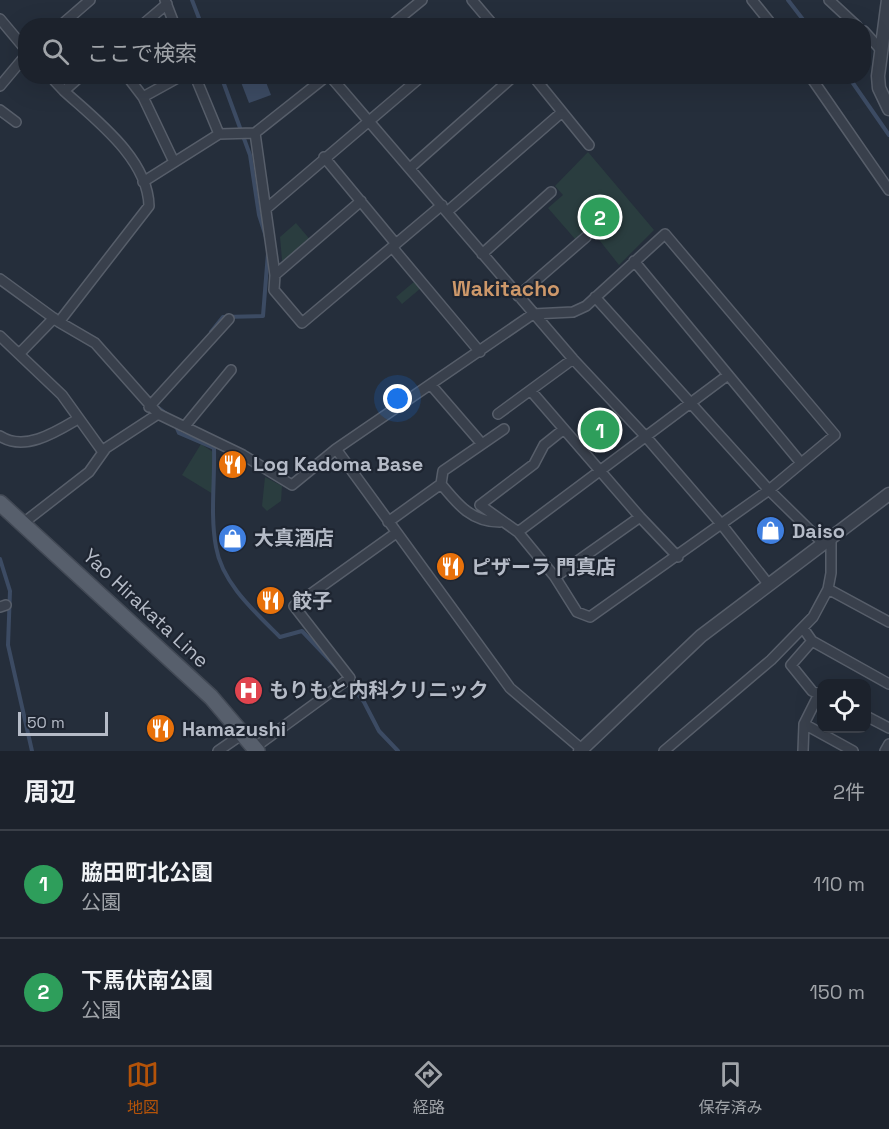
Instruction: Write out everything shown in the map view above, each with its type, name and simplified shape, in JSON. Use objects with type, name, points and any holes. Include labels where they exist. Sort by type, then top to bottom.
[{"type":"main road","name":"Yao Hirakata Line","points":[[0,503],[211,697],[244,733],[255,749]]},
{"type":"street","points":[[69,18],[90,0]]},
{"type":"street","points":[[400,18],[422,0]]},
{"type":"street","points":[[472,0],[486,18]]},
{"type":"street","points":[[752,0],[767,18]]},
{"type":"street","points":[[829,0],[848,18]]},
{"type":"street","points":[[888,0],[881,50],[879,88],[889,107]]},
{"type":"street","points":[[149,18],[166,2],[172,18]]},
{"type":"street","points":[[0,19],[18,43]]},
{"type":"street","points":[[871,39],[881,50]]},
{"type":"street","points":[[0,86],[18,63]]},
{"type":"street","points":[[20,353],[56,320],[148,206],[148,193],[122,144],[57,84]]},
{"type":"street","points":[[64,91],[72,84]]},
{"type":"street","points":[[132,84],[143,97],[174,162]]},
{"type":"street","points":[[143,97],[167,84]]},
{"type":"street","points":[[198,84],[219,134]]},
{"type":"street","points":[[143,182],[219,134],[253,133],[317,84]]},
{"type":"street","points":[[335,84],[445,208],[533,314],[647,438],[722,525],[769,585]]},
{"type":"street","points":[[267,208],[412,84]]},
{"type":"street","points":[[410,168],[505,84]]},
{"type":"street","points":[[539,84],[589,145]]},
{"type":"street","points":[[816,84],[889,190]]},
{"type":"street","points":[[0,110],[16,122]]},
{"type":"street","points":[[253,133],[267,208],[275,275],[274,290],[302,323],[394,245],[445,208],[561,113]]},
{"type":"street","points":[[324,157],[480,352]]},
{"type":"street","points":[[482,254],[551,192]]},
{"type":"street","points":[[275,275],[361,201]]},
{"type":"street","points":[[0,279],[56,320],[95,343],[149,407],[158,414],[243,455],[292,485],[336,449],[533,314],[573,312],[594,297],[665,234],[835,435],[769,490],[722,525],[590,616],[577,612],[555,577],[518,532],[500,522],[480,505],[534,464],[544,446],[564,429]]},
{"type":"street","points":[[518,296],[586,237]]},
{"type":"street","points":[[633,261],[801,463]]},
{"type":"street","points":[[594,297],[769,490],[827,540],[831,573],[828,589],[813,617],[771,660],[664,751]]},
{"type":"street","points":[[149,407],[229,319]]},
{"type":"street","points":[[0,336],[62,395],[104,452]]},
{"type":"street","points":[[498,414],[573,359]]},
{"type":"street","points":[[185,426],[231,370]]},
{"type":"street","points":[[518,532],[647,438],[728,375]]},
{"type":"street","points":[[430,385],[482,444]]},
{"type":"street","points":[[531,391],[640,517],[678,557]]},
{"type":"street","points":[[22,524],[89,472],[104,452],[158,414]]},
{"type":"street","points":[[0,436],[10,442],[39,439],[78,419]]},
{"type":"street","points":[[388,522],[441,484],[443,471],[504,429]]},
{"type":"street","points":[[336,449],[510,688],[582,750],[701,636],[889,494]]},
{"type":"street","points":[[441,484],[459,506],[483,522],[500,522]]},
{"type":"street","points":[[555,577],[640,517]]},
{"type":"street","points":[[255,749],[350,678],[294,606],[396,533]]},
{"type":"street","points":[[828,589],[889,622]]},
{"type":"street","points":[[803,628],[813,640],[889,684]]},
{"type":"street","points":[[813,640],[791,665],[812,691],[817,693]]},
{"type":"street","points":[[803,751],[804,724],[817,700]]},
{"type":"street","points":[[871,718],[889,728]]},
{"type":"street","points":[[804,724],[853,751]]},
{"type":"street","points":[[218,751],[244,733]]},
{"type":"street","points":[[885,751],[889,744]]},
{"type":"shaded area","points":[[588,152],[654,230],[619,265],[589,227],[575,239],[548,208],[563,195],[555,186]]},
{"type":"shaded area","points":[[296,223],[312,242],[286,264],[282,260],[280,237]]},
{"type":"shaded area","points":[[415,281],[421,288],[402,304],[396,297]]},
{"type":"shaded area","points":[[613,409],[622,421],[588,450],[578,438]]},
{"type":"shaded area","points":[[201,444],[213,452],[213,494],[182,475]]},
{"type":"shaded area","points":[[265,477],[282,486],[281,501],[267,511],[262,506]]},
{"type":"water","points":[[242,84],[267,84],[271,95],[249,103]]},
{"type":"waterway","points":[[192,0],[199,18]]},
{"type":"waterway","points":[[788,0],[802,18]]},
{"type":"waterway","points":[[224,84],[250,155],[259,215],[266,237]]},
{"type":"waterway","points":[[854,84],[889,135]]},
{"type":"waterway","points":[[211,332],[223,317],[263,316],[268,253]]},
{"type":"waterway","points":[[156,406],[173,419]]},
{"type":"waterway","points":[[176,426],[179,433],[214,448],[214,535],[219,560],[232,585],[280,637],[302,631],[340,671]]},
{"type":"waterway","points":[[0,559],[10,591],[8,645],[32,751]]},
{"type":"waterway","points":[[348,681],[364,702],[379,731],[398,751]]},
{"type":"place","name":"下馬伏南公園","points":[[600,217]]},
{"type":"place","name":"脇田町北公園","points":[[600,430]]},
{"type":"place","name":"Log Kadoma Base","points":[[232,464]]},
{"type":"place","name":"Daiso","points":[[771,531]]},
{"type":"place","name":"大真酒店","points":[[233,538]]},
{"type":"place","name":"ピザーラ 門真店","points":[[450,567]]},
{"type":"place","name":"餃子","points":[[271,601]]},
{"type":"place","name":"もりもと内科クリニック","points":[[248,690]]},
{"type":"place","name":"Hamazushi","points":[[161,729]]},
{"type":"district","name":"Wakitacho","points":[[506,288]]}]
